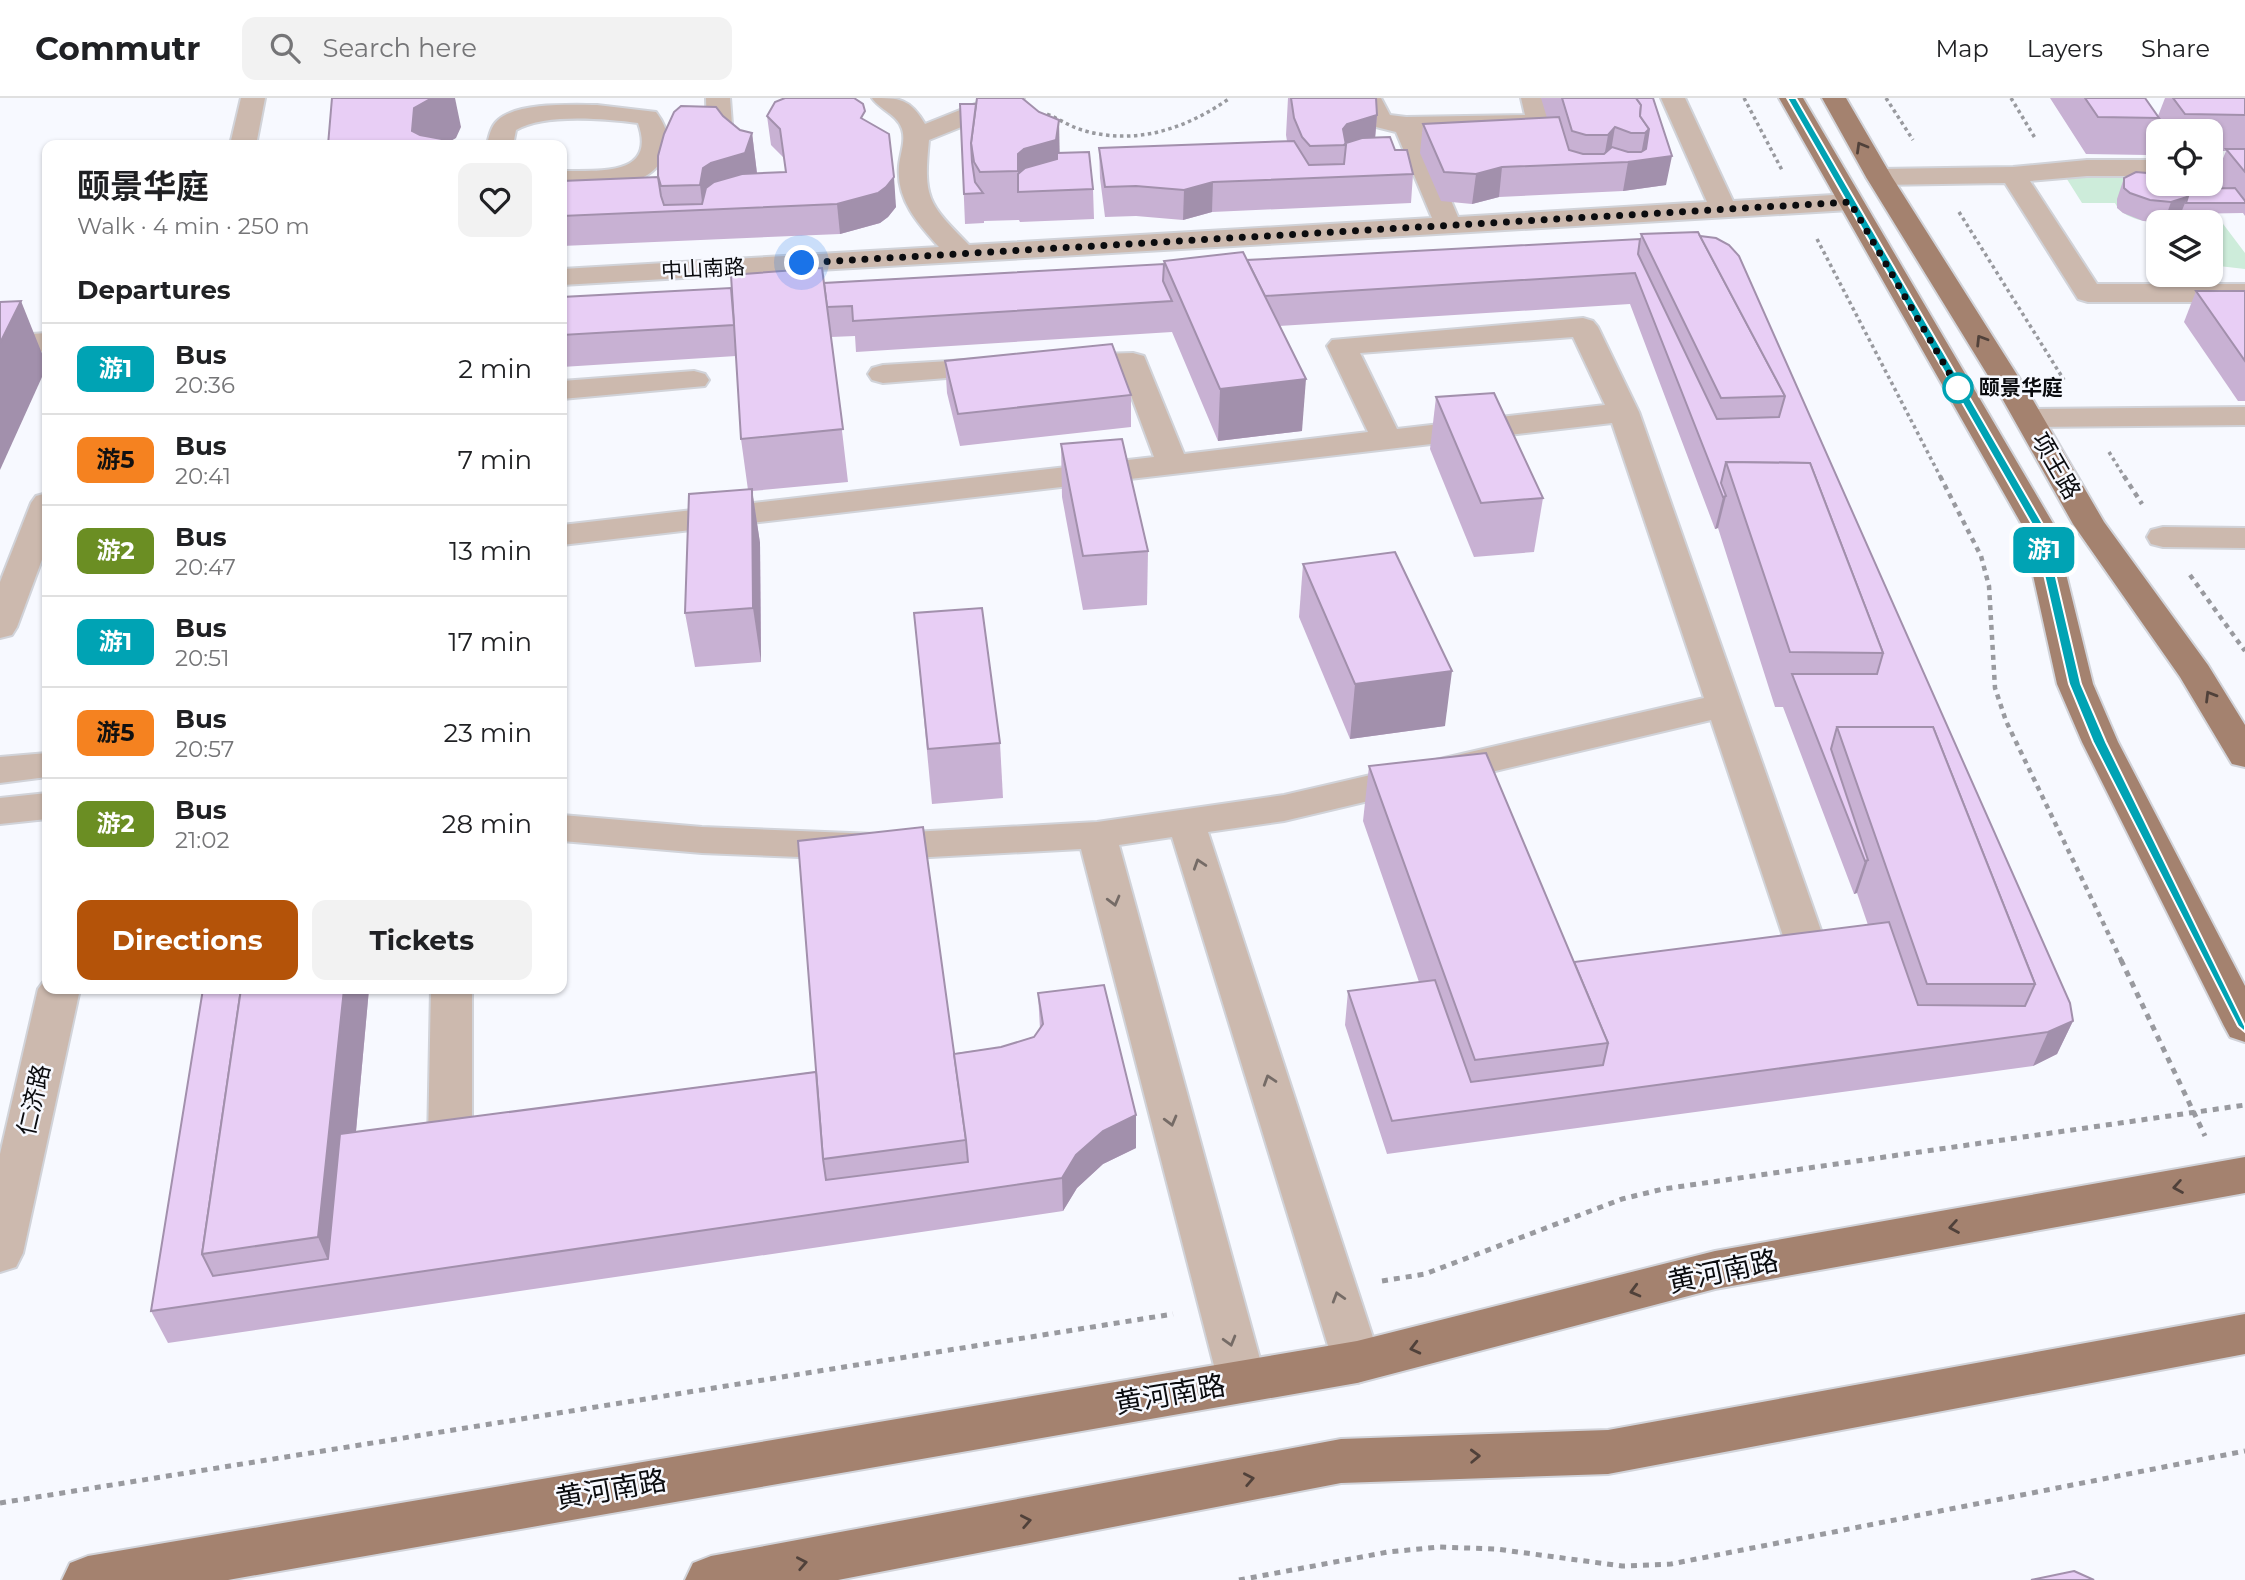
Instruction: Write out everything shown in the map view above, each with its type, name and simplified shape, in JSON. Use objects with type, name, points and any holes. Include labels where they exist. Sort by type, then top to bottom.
[{"type":"main road","name":"项王路","points":[[1791,98],[2038,526],[2075,684],[2100,742],[2245,1026]]},
{"type":"main road","name":"项王路","points":[[1834,98],[1879,177],[2029,418],[2089,524],[2195,673],[2245,755]]},
{"type":"main road","name":"黄河南路","points":[[88,1580],[1357,1362],[1714,1270],[2236,1177]]},
{"type":"main road","points":[[711,1580],[1341,1461],[1608,1452],[2245,1334]]},
{"type":"street","points":[[244,140],[253,98]]},
{"type":"street","points":[[655,141],[720,138],[718,98]]},
{"type":"street","points":[[884,98],[901,108],[914,122],[917,136],[914,192],[925,213],[962,254]]},
{"type":"street","points":[[1369,98],[1378,120],[1386,124],[1406,125],[1531,122],[1539,118],[1533,98]]},
{"type":"street","points":[[1673,98],[1723,209]]},
{"type":"street","points":[[917,136],[1001,100]]},
{"type":"street","points":[[503,124],[543,114],[614,112],[647,117],[652,123],[655,141],[652,158],[640,170],[622,175],[567,180]]},
{"type":"street","points":[[1406,125],[1448,225]]},
{"type":"street","points":[[1879,177],[2013,175],[2087,168],[2146,168]]},
{"type":"street","points":[[2223,168],[2245,168]]},
{"type":"street","points":[[2013,175],[2088,293],[2245,293]]},
{"type":"street","name":"中山南路","points":[[567,277],[1850,202]]},
{"type":"street","points":[[1387,439],[1342,346],[1583,327],[1625,412],[1804,939]]},
{"type":"street","points":[[0,345],[42,342]]},
{"type":"street","points":[[883,374],[1133,362],[1172,464]]},
{"type":"street","points":[[567,390],[694,380]]},
{"type":"street","points":[[567,534],[1625,412]]},
{"type":"street","points":[[2029,418],[2245,416]]},
{"type":"street","points":[[2163,537],[2245,538]]},
{"type":"street","points":[[0,542],[40,539],[0,627]]},
{"type":"street","points":[[567,828],[702,840],[875,847],[1097,835],[1284,808],[1724,705]]},
{"type":"street","points":[[0,770],[42,766]]},
{"type":"street","points":[[0,811],[42,807]]},
{"type":"street","points":[[1186,822],[1357,1362]]},
{"type":"street","points":[[1097,835],[1220,1307],[1242,1381]]},
{"type":"street","name":"仁济路","points":[[0,1253],[58,994]]},
{"type":"street","points":[[450,1143],[451,994]]},
{"type":"path","points":[[1001,100],[1034,109],[1084,131],[1145,135],[1167,131],[1199,119],[1230,98]]},
{"type":"path","points":[[1744,98],[1981,556],[1989,586],[1995,688],[2006,722],[2193,1112],[2236,1177]]},
{"type":"path","points":[[1886,98],[2163,537],[2245,651]]},
{"type":"path","points":[[1335,1288],[1425,1274],[1622,1199],[1663,1189],[2245,1105]]},
{"type":"path","points":[[0,1503],[1220,1307]]},
{"type":"path","points":[[1238,1580],[1388,1552],[1439,1547],[1496,1549],[1622,1566],[1671,1564],[2245,1451]]},
{"type":"green space","points":[[2065,176],[2146,176],[2146,196],[2202,196],[2213,210],[2146,210],[2146,221],[2122,212],[2115,203],[2082,203]]},
{"type":"green space","points":[[2223,224],[2245,253],[2245,269],[2223,266]]},
{"type":"building","points":[[332,98],[432,98],[414,108],[412,131],[447,140],[328,140]]},
{"type":"building","points":[[785,98],[854,98],[863,104],[865,111],[861,118],[889,134],[894,177],[878,193],[837,204],[567,216],[567,181],[658,177],[664,205],[702,204],[706,188],[714,182],[742,174],[786,172],[780,129],[767,116],[775,102]]},
{"type":"building","points":[[977,98],[1022,98],[1039,112],[1059,120],[1056,140],[1024,149],[1018,154],[1018,171],[980,172],[974,162],[971,143]]},
{"type":"building","points":[[1291,98],[1376,98],[1377,115],[1347,124],[1343,129],[1346,145],[1310,146],[1302,137],[1294,118]]},
{"type":"building","points":[[1562,98],[1636,98],[1641,105],[1640,116],[1649,129],[1645,133],[1631,133],[1615,127],[1608,135],[1586,135],[1572,131]]},
{"type":"building","points":[[1636,98],[1653,98],[1672,156],[1628,162],[1502,167],[1476,174],[1444,172],[1423,124],[1559,117],[1569,150],[1583,154],[1604,154],[1612,147],[1628,152],[1641,152],[1646,149],[1649,129],[1640,116],[1641,105]]},
{"type":"building","points":[[2085,98],[2145,98],[2159,118],[2098,117]]},
{"type":"building","points":[[2173,98],[2245,98],[2245,115],[2185,114]]},
{"type":"building","points":[[960,104],[976,104],[971,143],[972,162],[975,182],[983,193],[964,194]]},
{"type":"building","points":[[681,106],[716,107],[740,130],[752,133],[745,153],[703,168],[700,185],[661,186],[658,156],[674,112]]},
{"type":"building","points":[[1390,137],[1395,150],[1407,150],[1413,174],[1213,182],[1184,190],[1136,186],[1105,187],[1099,148],[1294,141],[1309,165],[1344,164],[1346,143],[1362,138]]},
{"type":"building","points":[[2226,149],[2245,149],[2245,172]]},
{"type":"building","points":[[1089,152],[1093,189],[1018,192],[1018,174],[1025,168],[1057,159],[1057,153]]},
{"type":"building","points":[[2136,172],[2146,173],[2146,196],[2188,196],[2171,202],[2150,200],[2124,188],[2124,178]]},
{"type":"building","points":[[2223,188],[2235,188],[2245,203],[2186,203],[2188,196],[2223,196]]},
{"type":"building","points":[[1698,232],[1785,396],[1721,398],[1641,234]]},
{"type":"building","points":[[1700,236],[1716,238],[1729,245],[1739,256],[2070,1003],[2073,1021],[2048,1032],[1392,1121],[1348,991],[1435,980],[1471,1082],[1603,1065],[1608,1043],[1574,962],[1889,922],[1918,1005],[2025,1006],[2035,984],[1933,727],[1837,727],[1831,749],[1868,860],[1865,861],[1792,674],[1877,674],[1883,653],[1810,463],[1726,462],[1721,483],[1726,496],[1723,497],[1635,273],[1265,296],[1247,260],[1640,239],[1638,254],[1717,419],[1779,417],[1785,396]]},
{"type":"building","points":[[1243,252],[1306,379],[1220,389],[1164,261]]},
{"type":"building","points":[[1164,264],[1163,281],[1172,301],[853,321],[852,306],[827,307],[824,283]]},
{"type":"building","points":[[822,268],[843,429],[741,439],[731,275]]},
{"type":"building","points":[[731,288],[734,325],[567,335],[567,297]]},
{"type":"building","points":[[2196,291],[2245,291],[2245,361]]},
{"type":"building","points":[[21,301],[0,343],[0,302]]},
{"type":"building","points":[[1112,344],[1131,395],[958,414],[945,361]]},
{"type":"building","points":[[1494,393],[1543,498],[1481,503],[1436,397]]},
{"type":"building","points":[[1122,439],[1148,551],[1083,556],[1061,444]]},
{"type":"building","points":[[1726,462],[1810,463],[1883,653],[1790,652]]},
{"type":"building","points":[[752,489],[753,608],[685,613],[689,494]]},
{"type":"building","points":[[1395,552],[1452,671],[1355,684],[1303,564]]},
{"type":"building","points":[[982,608],[1000,743],[928,749],[914,613]]},
{"type":"building","points":[[1837,727],[1933,727],[2035,984],[1927,984]]},
{"type":"building","points":[[1486,753],[1608,1043],[1475,1060],[1369,766]]},
{"type":"building","points":[[923,827],[966,1140],[823,1159],[798,841]]},
{"type":"building","points":[[1104,985],[1136,1115],[1103,1131],[1076,1155],[1062,1178],[151,1311],[202,994],[240,994],[202,1254],[213,1276],[328,1259],[340,1134],[816,1072],[826,1180],[968,1162],[954,1054],[1001,1047],[1034,1037],[1043,1024],[1038,993]]},
{"type":"building","points":[[240,994],[343,994],[318,1237],[202,1254]]},
{"type":"building","points":[[2074,1571],[2094,1580],[2031,1580]]},
{"type":"bus line","name":"游1","points":[[1791,98],[2038,526],[2075,684],[2100,742],[2245,1026]]},
{"type":"place","name":"颐景华庭","points":[[1958,388]]},
{"type":"route","points":[[802,263],[1850,202],[1958,388]]}]
